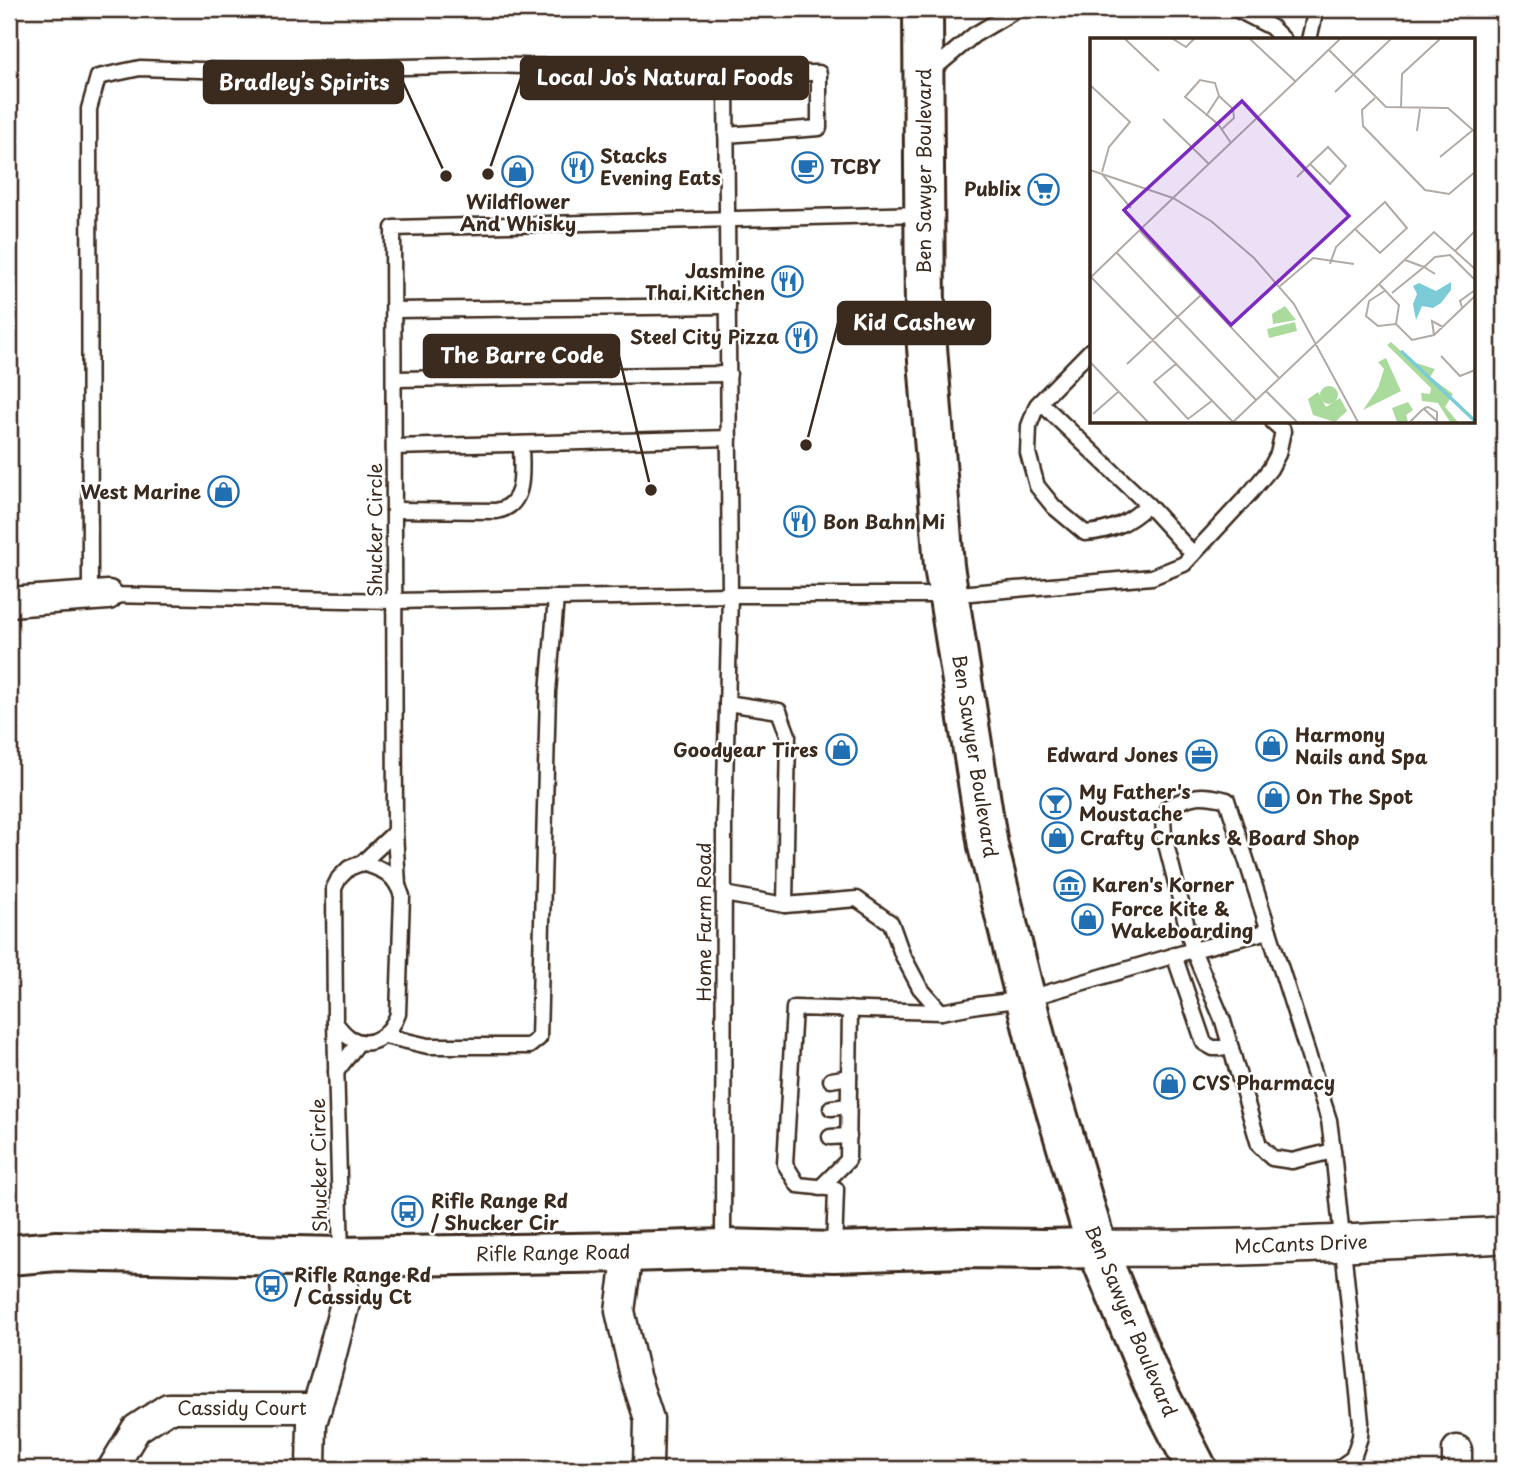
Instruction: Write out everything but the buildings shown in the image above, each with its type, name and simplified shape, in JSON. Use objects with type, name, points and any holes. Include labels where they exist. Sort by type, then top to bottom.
[{"type":"main road","name":"Ben Sawyer Boulevard","points":[[923,9],[925,321],[944,566],[988,846],[1039,1054],[1097,1248],[1153,1383],[1197,1469]]},
{"type":"main road","name":"Rifle Range Road","points":[[9,1255],[57,1251],[341,1257],[723,1249],[834,1252],[1097,1248]]},
{"type":"street","points":[[9,602],[99,596]]},
{"type":"street","name":"McCants Drive","points":[[1097,1248],[1343,1244],[1504,1235]]},
{"type":"street","points":[[628,1252],[620,1311],[635,1376],[649,1419],[648,1469]]},
{"type":"street","name":"Cassidy Court","points":[[312,1469],[312,1423],[345,1303],[341,1257]]},
{"type":"street","name":"Cassidy Court","points":[[112,1469],[136,1429],[168,1408],[317,1408]]},
{"type":"lane","points":[[924,78],[974,35],[1018,9]]},
{"type":"lane","points":[[1236,9],[1271,27],[1282,38]]},
{"type":"lane","points":[[1310,38],[1316,9]]},
{"type":"lane","points":[[726,135],[819,128],[819,73],[495,65],[229,71],[140,68],[98,77],[89,109],[99,596],[394,601],[730,595],[948,595],[1152,578],[1184,564],[1251,492],[1270,469],[1278,454],[1281,425]]},
{"type":"lane","name":"Home Farm Road","points":[[723,72],[726,82],[730,595],[724,823],[723,1249]]},
{"type":"lane","points":[[727,219],[924,214]]},
{"type":"lane","name":"Shucker Circle","points":[[384,1036],[393,1027],[398,1014],[402,896],[398,885],[395,832],[393,228],[727,219]]},
{"type":"lane","points":[[394,310],[728,306]]},
{"type":"lane","points":[[1090,351],[1037,405],[1029,426],[1028,453],[1037,486],[1054,507],[1085,533],[1106,531],[1134,517],[1148,505]]},
{"type":"lane","points":[[394,379],[729,374]]},
{"type":"lane","points":[[1040,402],[1148,505],[1193,554]]},
{"type":"lane","points":[[394,447],[729,438]]},
{"type":"lane","points":[[394,510],[505,510],[520,491],[521,444]]},
{"type":"lane","points":[[335,1022],[349,1038],[359,1042],[369,1042],[384,1036],[428,1046],[529,1046],[539,1038],[548,692],[556,598]]},
{"type":"lane","points":[[727,704],[779,711],[788,736],[785,905]]},
{"type":"lane","points":[[1333,1152],[1292,1161],[1272,1158],[1259,1145],[1223,1021],[1193,950],[1164,836],[1163,818],[1168,807],[1190,796],[1213,796],[1227,800],[1329,1119],[1333,1152],[1343,1244],[1361,1422],[1360,1437],[1353,1458],[1337,1469]]},
{"type":"lane","name":"Shucker Circle","points":[[341,1257],[334,888],[349,868],[362,863],[395,832]]},
{"type":"lane","points":[[362,863],[390,875],[398,885]]},
{"type":"lane","points":[[724,894],[785,905],[857,899],[891,923],[902,954],[920,988],[941,1012]]},
{"type":"lane","points":[[834,1252],[836,1189],[798,1185],[785,1164],[794,1137],[798,1042],[794,1008],[941,1012],[978,1004],[1026,999],[1174,955],[1269,931]]},
{"type":"lane","points":[[1174,955],[1204,1043],[1213,1048],[1231,1048]]},
{"type":"lane","points":[[820,1188],[848,1160],[850,1009]]},
{"type":"lane","points":[[833,1042],[850,1041]]},
{"type":"lane","name":"Shucker Circle","points":[[336,1072],[359,1042]]},
{"type":"lane","points":[[831,1080],[849,1077]]},
{"type":"lane","points":[[831,1108],[849,1106]]},
{"type":"lane","points":[[830,1137],[849,1136]]},
{"type":"place","name":"Stacks Evening Eats","points":[[577,167]]},
{"type":"place","name":"TCBY","points":[[807,167]]},
{"type":"place","name":"Wildflower And Whisky","points":[[518,171]]},
{"type":"place","name":"Local Jo’s Natural Foods","points":[[488,174]]},
{"type":"place","name":"Bradley’s Spirits","points":[[446,176]]},
{"type":"place","name":"Publix","points":[[1044,189]]},
{"type":"place","name":"Jasmine Thai Kitchen","points":[[788,282]]},
{"type":"place","name":"Steel City Pizza","points":[[802,337]]},
{"type":"place","name":"Kid Cashew","points":[[806,445]]},
{"type":"place","name":"The Barre Code","points":[[651,490]]},
{"type":"place","name":"West Marine","points":[[224,492]]},
{"type":"place","name":"Bon Bahn Mi","points":[[800,522]]},
{"type":"place","name":"Harmony Nails and Spa","points":[[1272,746]]},
{"type":"place","name":"Goodyear Tires","points":[[841,750]]},
{"type":"place","name":"Edward Jones","points":[[1201,755]]},
{"type":"place","name":"On The Spot","points":[[1273,797]]},
{"type":"place","name":"My Father's Moustache","points":[[1056,803]]},
{"type":"place","name":"Crafty Cranks & Board Shop","points":[[1057,838]]},
{"type":"place","name":"Karen's Korner","points":[[1069,885]]},
{"type":"place","name":"Force Kite & Wakeboarding","points":[[1088,920]]},
{"type":"place","name":"CVS Pharmacy","points":[[1169,1083]]},
{"type":"place","name":"Rifle Range Rd / Shucker Cir","points":[[408,1212]]},
{"type":"place","name":"Rifle Range Rd / Cassidy Ct","points":[[271,1286]]}]
